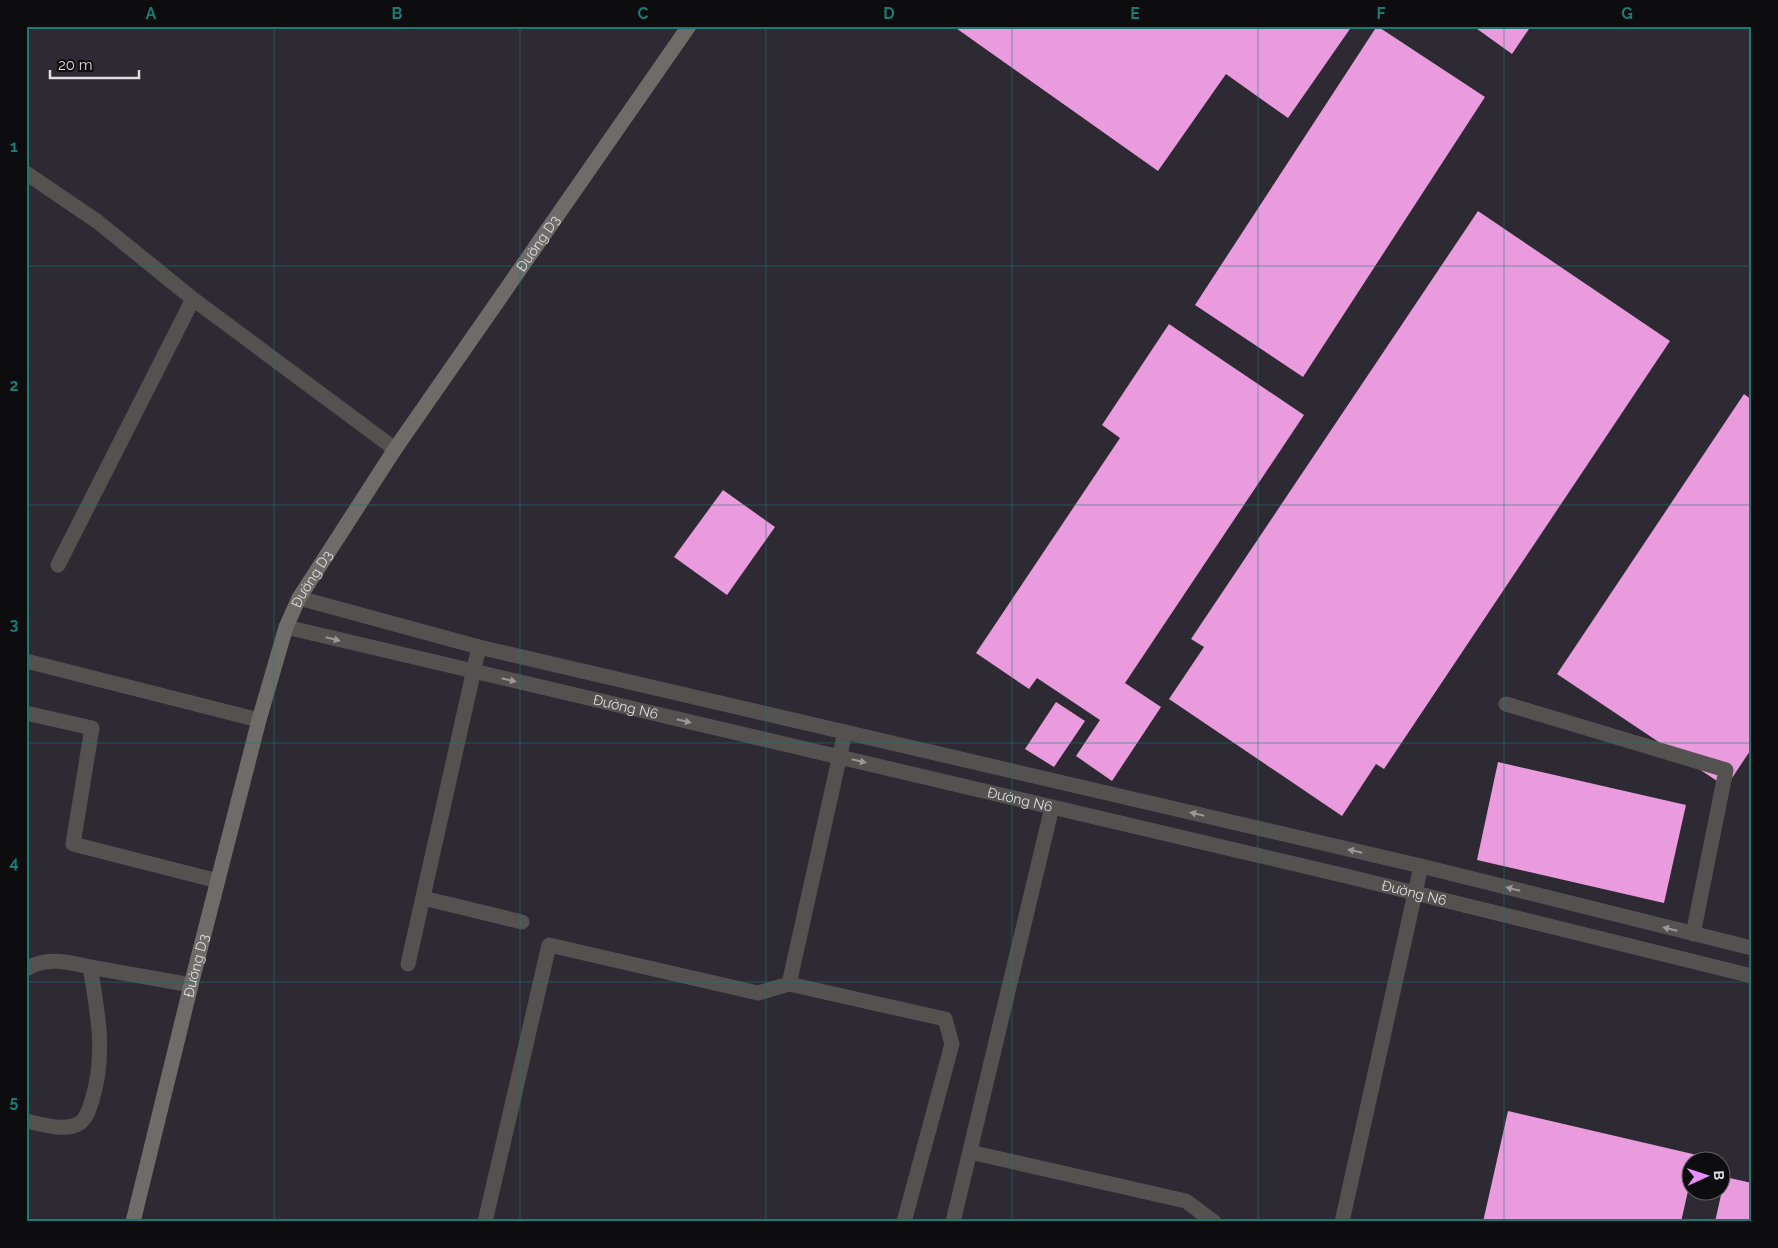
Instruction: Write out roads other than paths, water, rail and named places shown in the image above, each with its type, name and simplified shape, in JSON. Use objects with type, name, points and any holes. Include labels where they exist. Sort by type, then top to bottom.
[{"type":"main road","name":"Đường D3","points":[[133,1222],[191,984],[259,720],[286,627],[299,598],[395,449],[689,26]]},
{"type":"street","points":[[26,173],[98,222],[193,299],[395,449]]},
{"type":"street","points":[[58,565],[193,299]]},
{"type":"street","name":"Đường N6","points":[[299,598],[479,647],[1421,866],[1752,948]]},
{"type":"street","name":"Đường N6","points":[[286,627],[1415,893],[1752,976]]},
{"type":"street","points":[[408,964],[479,647]]},
{"type":"street","points":[[26,662],[259,720]]},
{"type":"street","points":[[1506,704],[1726,770],[1694,934]]},
{"type":"street","points":[[26,713],[92,728],[73,844],[218,881]]},
{"type":"street","points":[[789,984],[845,732]]},
{"type":"street","points":[[953,1222],[1052,807]]},
{"type":"street","points":[[1342,1222],[1421,866]]},
{"type":"street","points":[[423,898],[522,922]]},
{"type":"street","points":[[485,1222],[549,946],[758,993],[789,984],[945,1019],[952,1044],[904,1222]]},
{"type":"street","points":[[26,969],[36,963],[65,961],[191,984]]},
{"type":"street","points":[[26,1121],[58,1128],[76,1125],[87,1115],[95,1090],[100,1063],[101,1031],[90,967]]},
{"type":"street","points":[[970,1152],[1186,1201],[1214,1222]]}]
